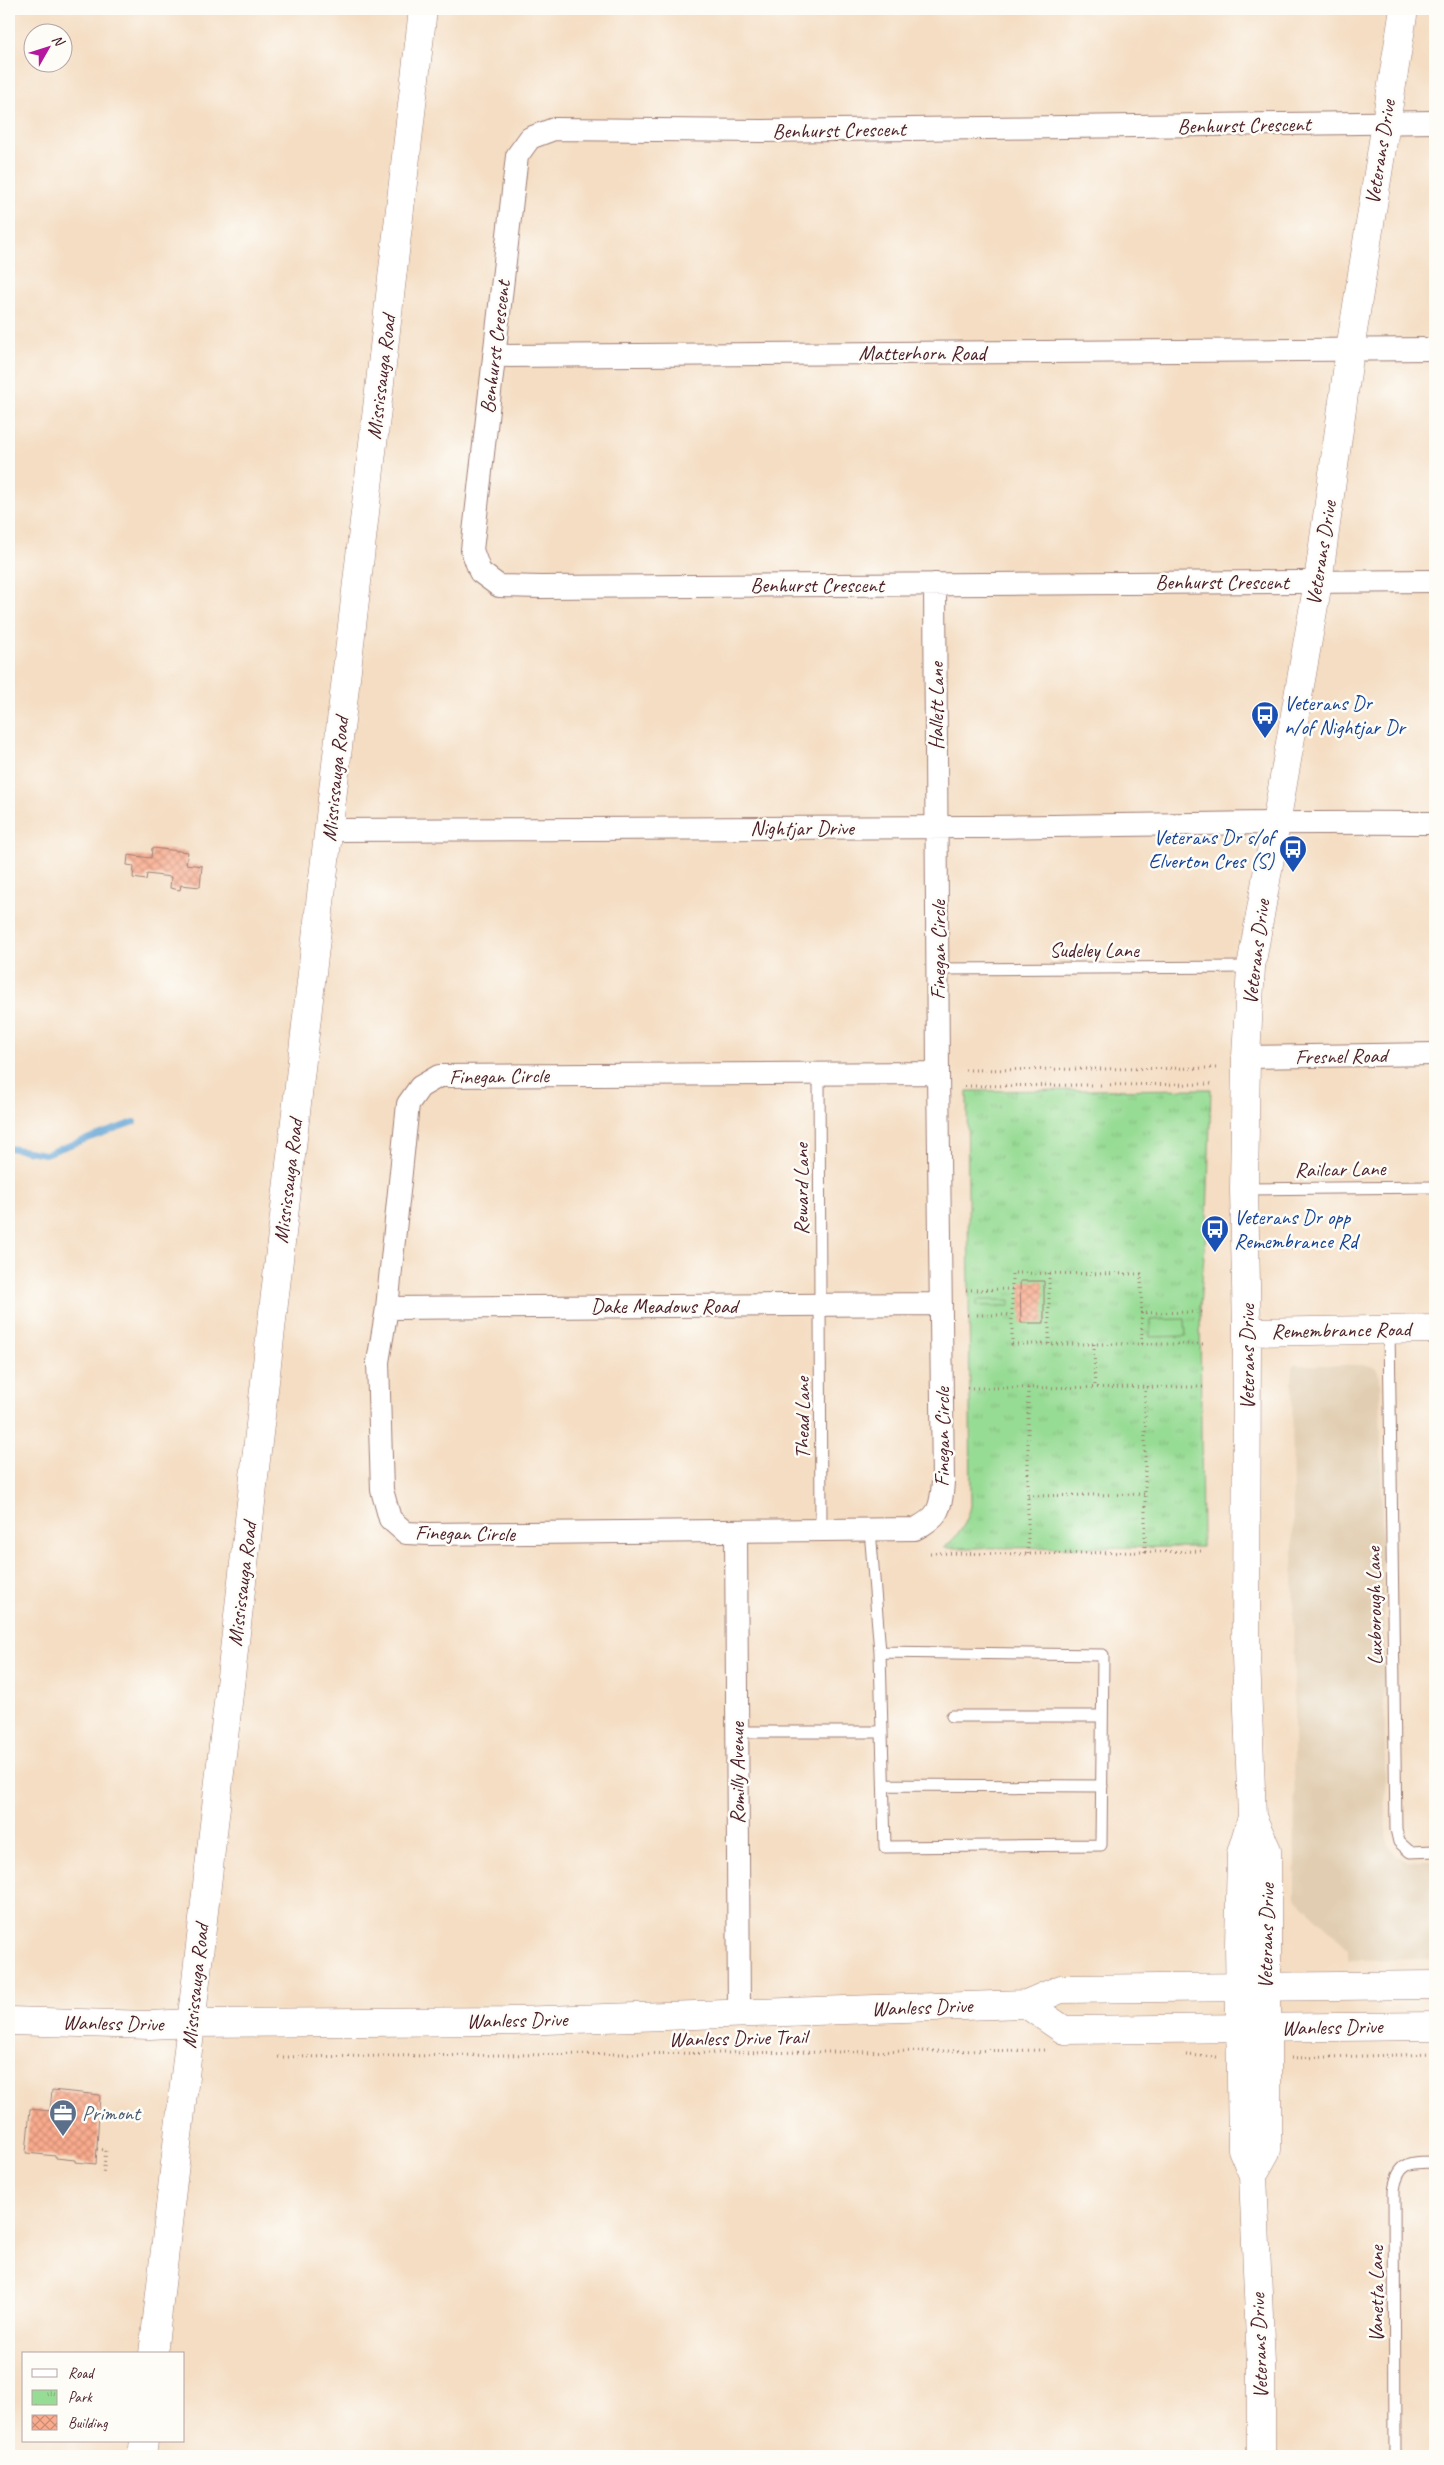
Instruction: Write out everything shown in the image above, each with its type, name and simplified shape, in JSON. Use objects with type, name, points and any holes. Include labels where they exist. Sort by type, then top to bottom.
[{"type":"main road","name":"Mississauga Road","points":[[154,2352],[423,9]]},
{"type":"main road","name":"Veterans Drive","points":[[1261,2456],[1261,2364],[1253,2175],[1242,2149],[1253,2028],[1253,1987],[1267,1850],[1252,1817],[1246,1656],[1247,1332],[1244,1189],[1246,1057],[1251,967],[1274,823],[1318,582],[1350,350],[1404,9]]},
{"type":"main road","name":"Remembrance Road","points":[[1247,1332],[1435,1329]]},
{"type":"main road","name":"Wanless Drive","points":[[9,2021],[150,2025],[191,2023],[516,2021],[1026,2004],[1062,1989],[1435,1985]]},
{"type":"main road","name":"Wanless Drive","points":[[1026,2004],[1064,2030],[1435,2026]]},
{"type":"main road","points":[[142,2456],[144,2442]]},
{"type":"street","name":"Benhurst Crescent","points":[[1435,122],[761,131],[554,129],[530,138],[517,156],[472,550],[480,572],[499,586],[541,588],[1435,581]]},
{"type":"street","name":"Matterhorn Road","points":[[494,356],[1435,349]]},
{"type":"street","name":"Hallett Lane","points":[[935,584],[937,828]]},
{"type":"street","name":"Nightjar Drive","points":[[329,830],[937,828],[1274,823],[1435,823]]},
{"type":"street","name":"Finegan Circle","points":[[937,828],[943,1482],[941,1503],[933,1520],[915,1529],[736,1532],[406,1533],[390,1518],[382,1490],[378,1362],[387,1308],[408,1104],[420,1087],[439,1076],[938,1073]]},
{"type":"street","name":"Fresnel Road","points":[[1246,1057],[1435,1054]]},
{"type":"street","name":"Dake Meadows Road","points":[[387,1308],[941,1304]]},
{"type":"street","name":"Romilly Avenue","points":[[736,1532],[739,2013]]},
{"type":"lane","name":"Sudeley Lane","points":[[938,969],[1251,967]]},
{"type":"lane","name":"Reward Lane","points":[[819,1073],[821,1305]]},
{"type":"lane","name":"Railcar Lane","points":[[1244,1189],[1435,1187]]},
{"type":"lane","name":"Thead Lane","points":[[821,1305],[821,1530]]},
{"type":"lane","name":"Luxborough Lane","points":[[1389,1329],[1396,1829],[1399,1842],[1410,1852],[1435,1851]]},
{"type":"lane","points":[[870,1530],[880,1652],[885,1847],[1101,1845],[1103,1655],[880,1652]]},
{"type":"lane","points":[[952,1716],[1102,1716]]},
{"type":"lane","points":[[737,1732],[882,1732]]},
{"type":"lane","points":[[884,1785],[1102,1786]]},
{"type":"lane","name":"Vanetta Lane","points":[[1395,2456],[1394,2190],[1397,2174],[1404,2167],[1417,2162],[1435,2162]]},
{"type":"path","points":[[965,1070],[1216,1068]]},
{"type":"path","points":[[965,1086],[1215,1084]]},
{"type":"path","points":[[1281,1248],[1315,1246]]},
{"type":"path","points":[[1142,1344],[1141,1274],[1012,1273],[1012,1344],[1049,1344],[1094,1344],[1142,1344],[1203,1344]]},
{"type":"path","points":[[1049,1344],[1050,1273]]},
{"type":"path","points":[[966,1290],[1012,1289]]},
{"type":"path","points":[[1141,1313],[1203,1312]]},
{"type":"path","points":[[967,1315],[1012,1315]]},
{"type":"path","points":[[1094,1344],[1095,1388]]},
{"type":"path","points":[[967,1388],[1203,1387]]},
{"type":"path","points":[[1028,1388],[1028,1554]]},
{"type":"path","points":[[1145,1388],[1145,1552]]},
{"type":"path","points":[[1028,1496],[1145,1494]]},
{"type":"path","points":[[930,1553],[1028,1554],[1205,1551]]},
{"type":"path","name":"Wanless Drive Trail","points":[[278,2057],[1058,2050]]},
{"type":"path","points":[[1182,2054],[1197,2057]]},
{"type":"path","points":[[1308,2058],[1435,2054]]},
{"type":"path","points":[[97,2149],[106,2150],[103,2175]]},
{"type":"shaded area","points":[[1294,1365],[1363,1365],[1376,1367],[1380,1378],[1386,1836],[1388,1845],[1397,1857],[1407,1861],[1435,1861],[1435,1959],[1348,1960],[1348,1948],[1295,1897],[1292,1367]]},
{"type":"green space","points":[[1211,1089],[1207,1218],[1200,1306],[1202,1547],[943,1548],[961,1530],[971,1506],[967,1091]]},
{"type":"green space","points":[[977,1300],[1010,1300],[1010,1306],[977,1306]]},
{"type":"green space","points":[[1185,1319],[1186,1336],[1150,1337],[1150,1320]]},
{"type":"building","points":[[152,848],[188,852],[186,864],[202,866],[200,887],[181,885],[180,890],[170,888],[171,877],[147,874],[146,880],[133,878],[134,866],[127,865],[128,855],[151,858]]},
{"type":"building","points":[[1020,1281],[1044,1281],[1044,1323],[1021,1323]]},
{"type":"building","name":"Primont","points":[[52,2090],[100,2095],[96,2164],[75,2162],[75,2160],[56,2158],[56,2156],[26,2153],[30,2109],[50,2111]]},
{"type":"waterway","points":[[9,1148],[45,1154],[134,1122]]},
{"type":"place","name":"Veterans Dr n/of Nightjar Dr","points":[[1265,739]]},
{"type":"place","name":"Veterans Dr s/of Elverton Cres (S)","points":[[1293,873]]},
{"type":"place","name":"Veterans Dr opp Remembrance Rd","points":[[1215,1253]]},
{"type":"place","name":"Primont","points":[[63,2137]]}]
